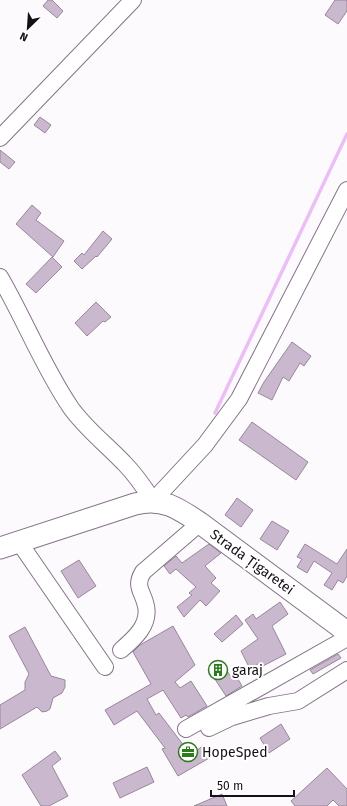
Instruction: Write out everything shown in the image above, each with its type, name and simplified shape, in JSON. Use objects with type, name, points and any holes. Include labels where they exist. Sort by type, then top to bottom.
[{"type":"main road","name":"Strada Țigaretei","points":[[153,501],[179,509],[200,523],[347,632]]},
{"type":"main road","points":[[0,548],[135,504],[153,501]]},
{"type":"street","points":[[0,138],[133,0]]},
{"type":"street","points":[[0,278],[53,379],[72,408],[97,439],[123,462],[153,501],[205,445],[240,399],[347,190]]},
{"type":"street","points":[[121,650],[133,640],[142,628],[146,617],[146,607],[138,586],[139,579],[143,572],[200,523]]},
{"type":"street","points":[[19,542],[105,667]]},
{"type":"street","points":[[347,638],[186,734],[232,717],[269,706],[298,701],[347,670]]},
{"type":"building","points":[[48,0],[52,0],[63,11],[57,18],[43,6]]},
{"type":"building","points":[[335,0],[347,0],[347,11],[338,24],[325,15]]},
{"type":"building","points":[[40,117],[51,125],[45,133],[34,125]]},
{"type":"building","points":[[0,150],[15,162],[9,169],[0,162]]},
{"type":"building","points":[[32,205],[41,213],[36,220],[64,241],[53,257],[16,224]]},
{"type":"building","points":[[103,231],[112,239],[97,257],[96,256],[82,269],[74,261],[82,253],[84,255]]},
{"type":"building","points":[[52,257],[62,267],[36,293],[26,284]]},
{"type":"building","points":[[96,302],[111,317],[105,322],[103,321],[87,336],[75,323]]},
{"type":"building","points":[[292,342],[311,356],[304,366],[300,363],[289,381],[283,377],[272,400],[258,393]]},
{"type":"building","points":[[252,422],[308,462],[296,480],[239,440]]},
{"type":"building","points":[[237,498],[253,510],[241,527],[225,515]]},
{"type":"building","points":[[272,521],[289,531],[277,550],[260,539]]},
{"type":"building","points":[[209,544],[221,553],[205,566],[216,578],[211,583],[220,591],[206,606],[200,600],[184,617],[177,607],[192,595],[189,593],[196,587],[176,569],[170,574],[164,566],[176,556],[182,563]]},
{"type":"building","points":[[305,544],[337,564],[347,549],[347,576],[343,583],[338,580],[332,590],[324,585],[332,573],[314,561],[307,573],[297,567],[302,559],[297,557]]},
{"type":"building","points":[[79,560],[96,586],[78,598],[61,571]]},
{"type":"building","points":[[280,602],[288,614],[272,626],[286,654],[263,666],[261,662],[250,669],[241,651],[258,639],[245,620],[253,614],[256,619]]},
{"type":"building","points":[[236,615],[243,624],[222,642],[214,634]]},
{"type":"building","points":[[173,626],[195,665],[175,682],[180,688],[191,681],[207,706],[188,717],[186,715],[181,718],[163,690],[147,699],[156,715],[159,713],[191,755],[204,745],[211,757],[178,776],[162,749],[165,748],[137,711],[114,725],[105,710],[151,684],[133,652],[140,645]]},
{"type":"building","points":[[25,627],[51,676],[65,680],[65,687],[62,693],[53,698],[50,709],[47,711],[42,712],[37,707],[0,729],[0,705],[25,690],[25,682],[29,674],[9,636]]},
{"type":"building","points":[[338,654],[341,658],[313,674],[310,670]]},
{"type":"building","points":[[222,662],[232,679],[236,676],[242,686],[226,696],[209,670]]},
{"type":"building","points":[[281,724],[290,739],[269,753],[260,738]]},
{"type":"building","points":[[55,751],[61,759],[52,766],[68,796],[49,806],[41,806],[22,775]]},
{"type":"building","points":[[147,767],[154,782],[120,798],[113,783]]},
{"type":"building","points":[[327,768],[347,789],[347,806],[339,806],[333,800],[327,806],[295,806],[291,801]]},
{"type":"building","points":[[222,794],[227,806],[194,806]]},
{"type":"waterway","points":[[215,413],[347,134]]},
{"type":"place","name":"garaj","points":[[218,670]]},
{"type":"place","name":"HopeSped","points":[[188,752]]}]
